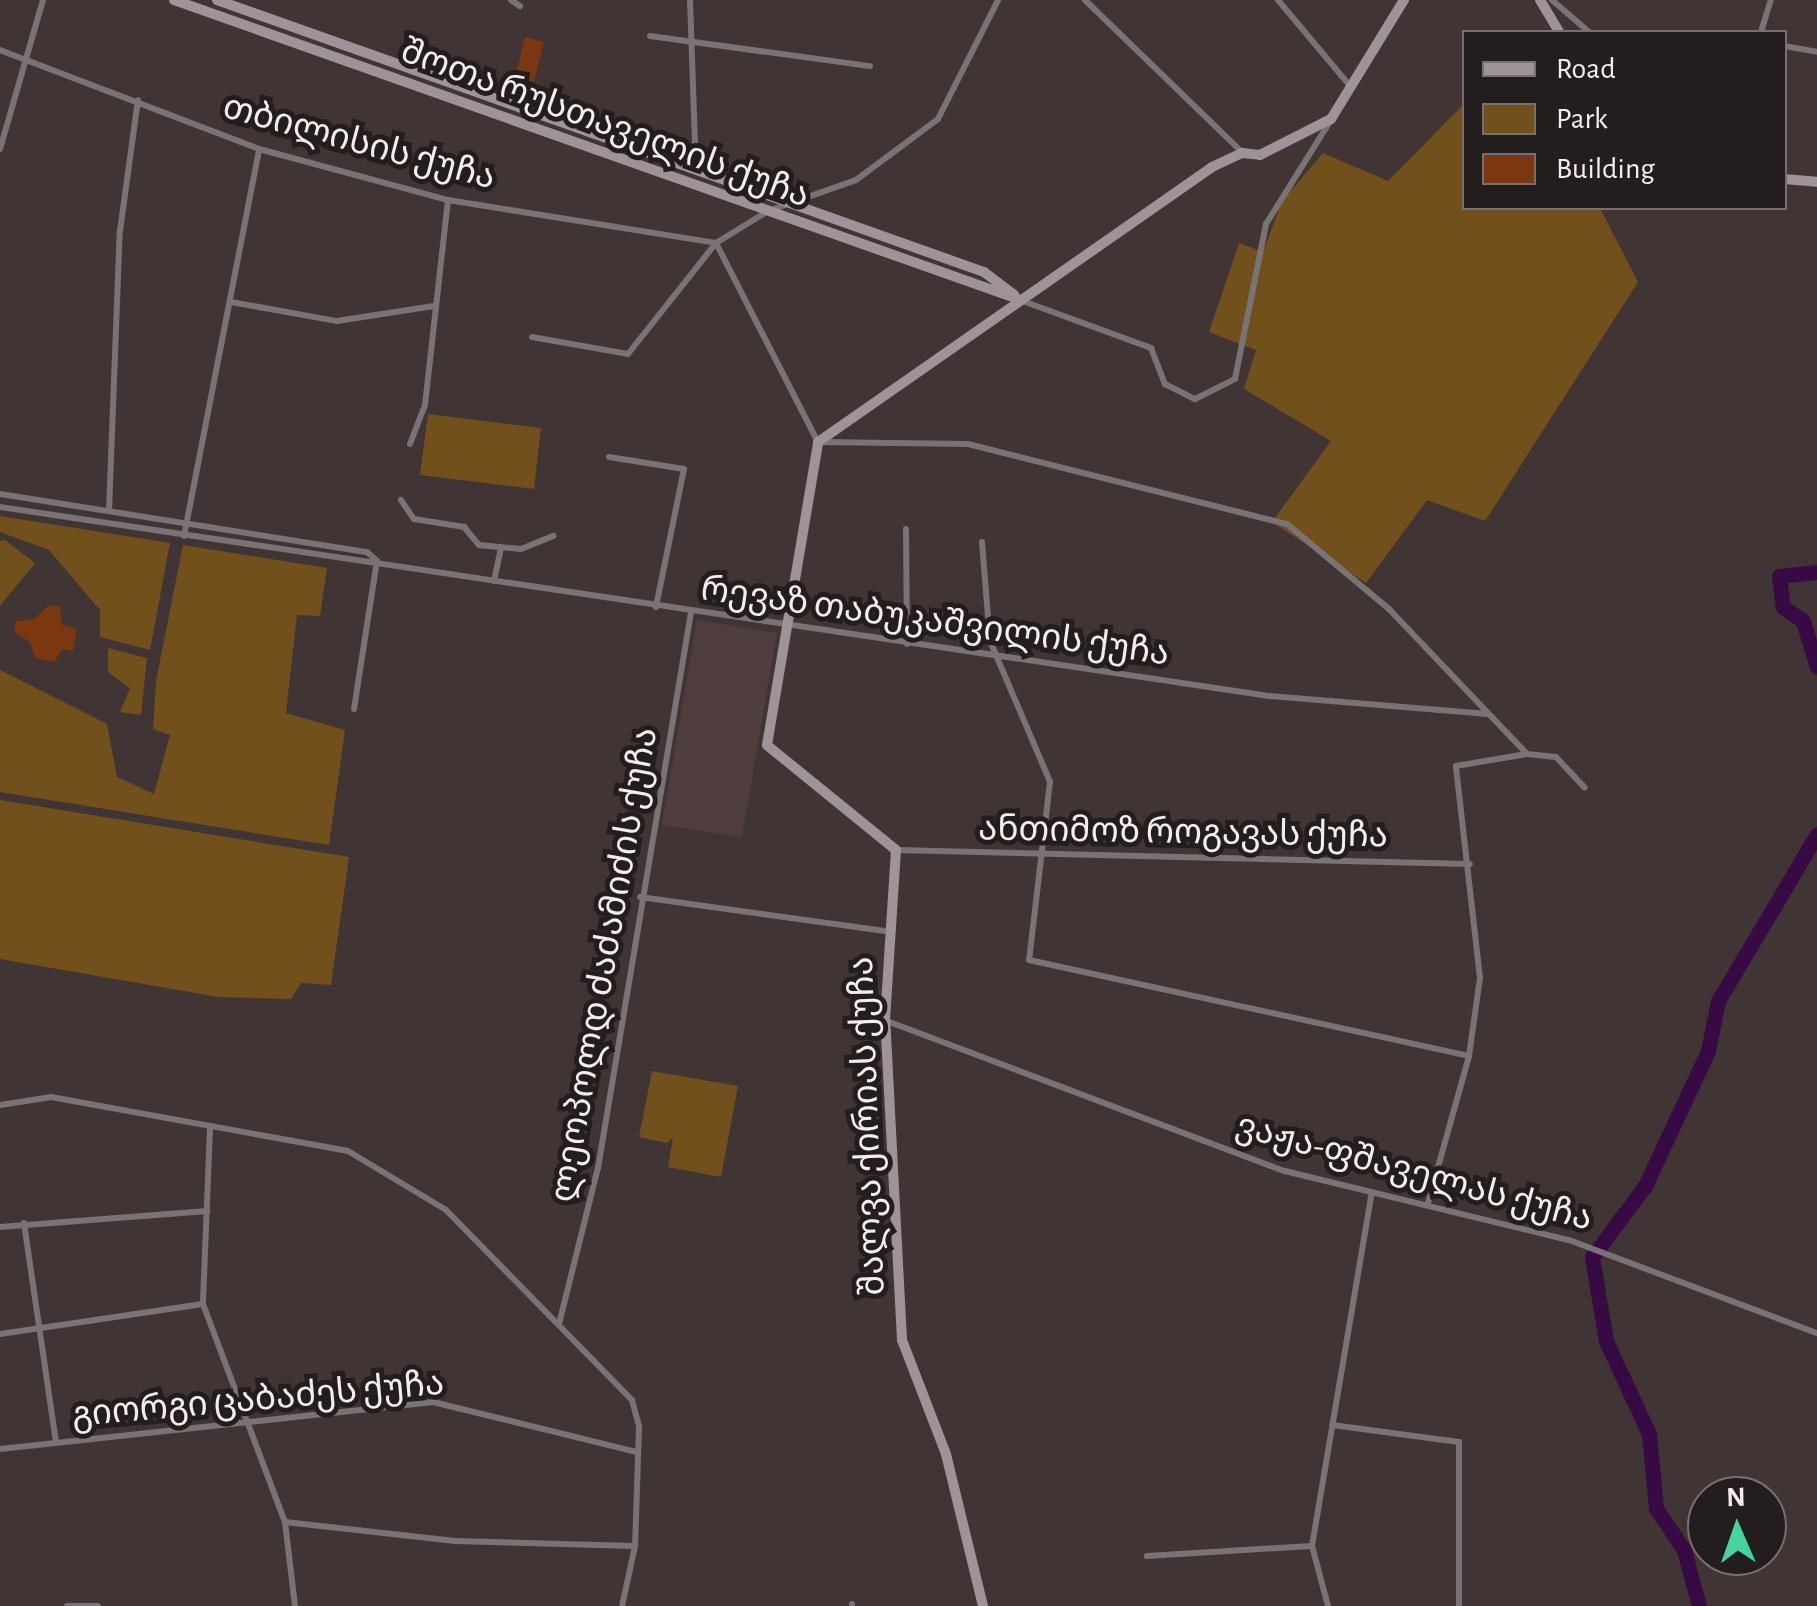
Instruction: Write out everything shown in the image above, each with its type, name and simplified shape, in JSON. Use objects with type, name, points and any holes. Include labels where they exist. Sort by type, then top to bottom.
[{"type":"street","points":[[0,149],[21,59],[43,0]]},
{"type":"street","name":"შოთა რუსთაველის ქუჩა","points":[[174,0],[1151,348],[1165,384],[1195,399],[1235,379],[1266,224],[1332,119]]},
{"type":"street","name":"შოთა რუსთაველის ქუჩა","points":[[217,0],[984,272],[1018,299]]},
{"type":"street","points":[[511,0],[520,6]]},
{"type":"street","points":[[690,0],[696,186]]},
{"type":"street","points":[[532,337],[628,354],[716,244],[768,211],[856,180],[938,119],[998,0]]},
{"type":"street","points":[[1085,0],[1242,153],[1260,156],[1332,119],[1404,0]]},
{"type":"street","points":[[1278,0],[1352,88]]},
{"type":"street","points":[[1540,0],[1558,30]]},
{"type":"street","points":[[1552,0],[1587,30]]},
{"type":"street","points":[[1762,30],[1771,0]]},
{"type":"street","points":[[650,36],[691,37],[870,66]]},
{"type":"street","points":[[1787,47],[1817,52]]},
{"type":"street","name":"თბილისის ქუჩა","points":[[0,50],[259,149],[448,200],[716,244]]},
{"type":"street","points":[[109,510],[120,231],[138,100]]},
{"type":"street","points":[[184,536],[259,149]]},
{"type":"street","points":[[818,442],[1018,299],[1242,153]]},
{"type":"street","points":[[1787,179],[1817,182]]},
{"type":"street","points":[[410,444],[424,405],[448,200]]},
{"type":"street","points":[[716,244],[818,442],[790,627],[767,745],[896,850]]},
{"type":"street","points":[[231,302],[337,321],[434,306]]},
{"type":"street","points":[[818,442],[968,444],[1287,524],[1390,609],[1527,754]]},
{"type":"street","points":[[609,457],[684,469],[656,607]]},
{"type":"street","name":"რევაზ თაბუკაშვილის ქუჩა","points":[[0,494],[366,552],[377,561]]},
{"type":"street","points":[[401,500],[414,519],[464,526],[479,545],[501,548],[553,536]]},
{"type":"street","name":"რევაზ თაბუკაშვილის ქუჩა","points":[[0,507],[1269,696],[1488,714]]},
{"type":"street","points":[[906,529],[907,644]]},
{"type":"street","points":[[982,542],[995,657],[1050,782],[1029,960],[1468,1056]]},
{"type":"street","points":[[494,581],[501,548]]},
{"type":"street","points":[[354,709],[377,561]]},
{"type":"street","name":"ლეოპოლდ ძაძამიძის ქუჩა","points":[[559,1324],[598,1168],[640,898],[691,612]]},
{"type":"street","points":[[1428,1204],[1468,1056],[1480,978],[1456,766],[1527,754],[1556,758],[1585,788]]},
{"type":"street","name":"ანთიმოზ როგავას ქუჩა","points":[[896,850],[1470,864]]},
{"type":"street","name":"შალვა ქირიას ქუჩა","points":[[896,850],[885,1020],[902,1340],[946,1454],[983,1606]]},
{"type":"street","points":[[640,898],[891,932]]},
{"type":"street","name":"ვაჟა-ფშაველას ქუჩა","points":[[885,1020],[1285,1171],[1569,1240],[1632,1260],[1817,1333]]},
{"type":"street","points":[[0,1105],[52,1097],[348,1150],[446,1210],[632,1400],[635,1546],[622,1606]]},
{"type":"street","points":[[210,1128],[203,1304],[285,1522],[295,1606]]},
{"type":"street","points":[[1328,1606],[1312,1546],[1372,1192]]},
{"type":"street","points":[[0,1227],[207,1211]]},
{"type":"street","points":[[24,1223],[56,1443]]},
{"type":"street","points":[[0,1334],[203,1304]]},
{"type":"street","name":"გიორგი ცაბაძეს ქუჩა","points":[[0,1450],[433,1402],[636,1452]]},
{"type":"street","points":[[1332,1425],[1459,1442],[1459,1606]]},
{"type":"street","points":[[285,1522],[455,1540],[635,1546]]},
{"type":"street","points":[[1147,1556],[1312,1546]]},
{"type":"street","points":[[67,1606],[98,1606]]},
{"type":"shaded area","points":[[697,620],[777,633],[742,837],[662,825]]},
{"type":"green space","points":[[1462,106],[1462,210],[1601,210],[1638,282],[1485,521],[1427,500],[1366,583],[1272,522],[1331,441],[1244,389],[1256,350],[1209,332],[1239,243],[1263,252],[1282,201],[1323,153],[1388,181]]},
{"type":"green space","points":[[428,414],[541,428],[534,489],[420,475]]},
{"type":"green space","points":[[0,516],[170,543],[150,650],[100,637],[100,610],[49,550],[0,532]]},
{"type":"green space","points":[[5,540],[35,563],[0,606],[0,541]]},
{"type":"green space","points":[[183,545],[327,568],[320,616],[297,615],[286,713],[345,730],[329,845],[0,792],[0,670],[107,724],[117,777],[154,794],[170,735],[153,729],[156,681]]},
{"type":"green space","points":[[108,648],[147,658],[141,715],[120,712],[130,688],[108,672]]},
{"type":"green space","points":[[0,800],[349,857],[331,985],[301,983],[291,999],[218,997],[0,959]]},
{"type":"green space","points":[[652,1071],[738,1086],[721,1177],[668,1167],[673,1137],[667,1143],[639,1137]]},
{"type":"building","points":[[525,37],[544,42],[534,82],[515,76]]},
{"type":"building","points":[[49,605],[60,607],[62,625],[77,628],[73,651],[63,649],[54,662],[35,658],[30,642],[14,632],[16,621],[34,619]]},
{"type":"waterway","points":[[1817,572],[1779,576],[1783,607],[1803,621],[1817,667]]},
{"type":"waterway","points":[[1699,1606],[1684,1550],[1656,1508],[1649,1434],[1606,1341],[1592,1257],[1645,1186],[1708,1051],[1718,1001],[1817,834]]}]
